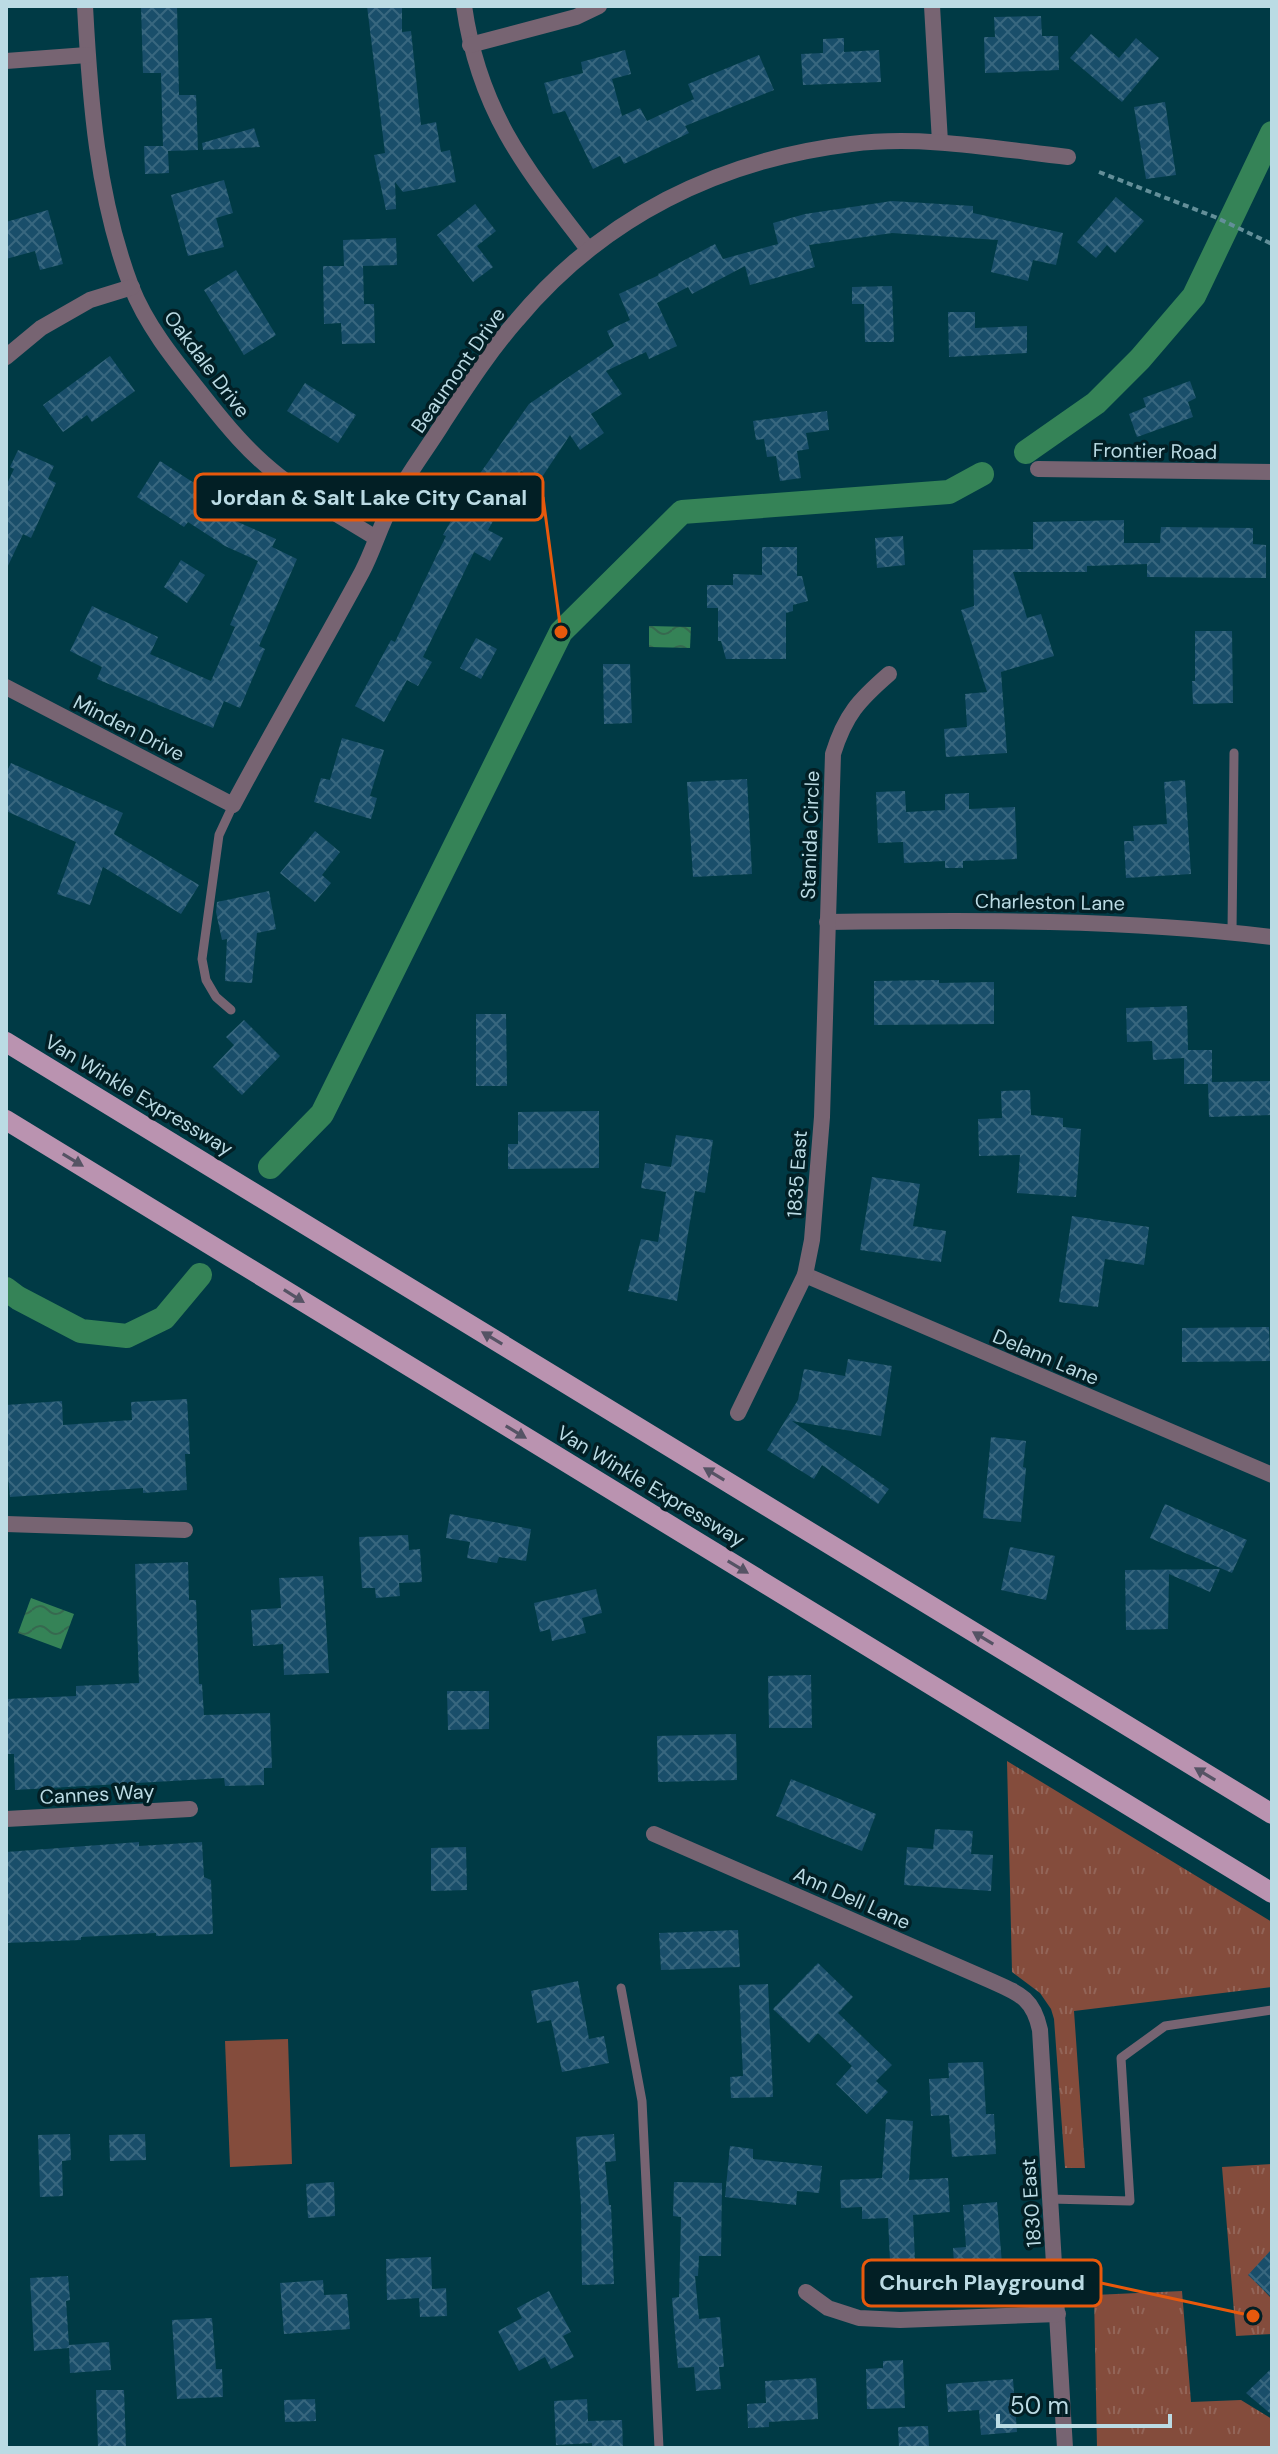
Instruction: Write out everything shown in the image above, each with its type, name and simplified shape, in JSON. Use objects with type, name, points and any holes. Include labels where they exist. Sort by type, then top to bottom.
[{"type":"main road","name":"Van Winkle Expressway","points":[[6,1042],[1272,1814]]},
{"type":"main road","name":"Van Winkle Expressway","points":[[6,1120],[1272,1893]]},
{"type":"street","name":"Oakdale Drive","points":[[85,6],[99,169],[112,227],[132,287],[147,318],[176,362],[231,430],[278,476],[376,538]]},
{"type":"street","points":[[464,6],[470,45],[490,104],[514,150],[588,249]]},
{"type":"street","points":[[470,45],[576,17],[599,6]]},
{"type":"street","points":[[932,6],[940,142]]},
{"type":"street","points":[[6,61],[87,55]]},
{"type":"street","name":"Beaumont Drive","points":[[233,805],[364,568],[394,499],[476,374],[518,318],[588,249],[643,211],[701,181],[748,164],[792,153],[854,143],[940,142],[1068,157]]},
{"type":"street","points":[[6,357],[41,328],[90,300],[132,287]]},
{"type":"street","name":"Frontier Road","points":[[1038,469],[1272,472]]},
{"type":"street","name":"Stanida Circle","points":[[827,922],[833,754],[841,729],[855,706],[889,674]]},
{"type":"street","name":"Minden Drive","points":[[6,687],[233,805]]},
{"type":"street","name":"Charleston Lane","points":[[827,922],[1057,921],[1272,937]]},
{"type":"street","name":"1835 East","points":[[738,1413],[805,1275],[812,1240],[820,1160],[827,922]]},
{"type":"street","name":"Delann Lane","points":[[805,1275],[1272,1475]]},
{"type":"street","points":[[6,1524],[185,1530]]},
{"type":"street","name":"Cannes Way","points":[[6,1819],[190,1809]]},
{"type":"street","name":"Ann Dell Lane","points":[[654,1834],[1015,1991],[1032,2005]]},
{"type":"street","name":"1830 East","points":[[1032,2005],[1040,2030],[1065,2448]]},
{"type":"street","points":[[806,2292],[828,2308],[859,2318],[900,2320],[1058,2314]]},
{"type":"lane","points":[[1232,932],[1234,753]]},
{"type":"lane","points":[[231,1010],[216,997],[206,980],[202,959],[219,835],[233,805]]},
{"type":"lane","points":[[621,1988],[642,2101],[659,2448]]},
{"type":"lane","points":[[1050,2199],[1130,2201],[1121,2058],[1165,2026],[1272,2010]]},
{"type":"path","points":[[1099,172],[1215,217],[1272,244]]},
{"type":"green space","points":[[1007,1761],[1272,1922],[1272,1987],[1074,2011],[1085,2168],[1065,2168],[1051,2009],[1040,1993],[1012,1972]]},
{"type":"green space","points":[[288,2039],[292,2164],[230,2167],[225,2041]]},
{"type":"green space","points":[[1272,2164],[1272,2249],[1249,2275],[1272,2299],[1272,2334],[1236,2336],[1222,2167]]},
{"type":"green space","points":[[1182,2291],[1191,2402],[1241,2400],[1272,2419],[1272,2448],[1097,2448],[1094,2295]]},
{"type":"water","points":[[649,626],[691,627],[690,648],[649,647]]},
{"type":"water","points":[[31,1598],[74,1614],[61,1649],[18,1633]]},
{"type":"building","points":[[141,6],[177,6],[179,95],[196,95],[198,150],[168,151],[169,173],[145,174],[144,146],[163,146],[161,73],[143,73]]},
{"type":"building","points":[[367,6],[402,6],[402,32],[411,31],[421,125],[436,122],[441,152],[450,150],[456,182],[403,192],[395,182],[396,209],[386,210],[374,155],[385,153]]},
{"type":"building","points":[[1041,16],[1042,36],[1058,36],[1059,70],[985,73],[984,37],[995,37],[994,17]]},
{"type":"building","points":[[1091,34],[1119,58],[1136,38],[1159,58],[1122,102],[1070,58]]},
{"type":"building","points":[[844,38],[844,52],[879,50],[881,82],[803,85],[801,54],[823,53],[823,39]]},
{"type":"building","points":[[625,50],[631,74],[612,79],[622,116],[640,108],[647,121],[694,99],[688,84],[759,55],[774,90],[685,126],[689,133],[624,164],[620,156],[593,169],[565,111],[553,114],[544,83],[583,73],[581,62]]},
{"type":"building","points":[[1165,102],[1176,175],[1146,179],[1134,107]]},
{"type":"building","points":[[254,128],[260,147],[203,150],[202,143]]},
{"type":"building","points":[[224,180],[233,213],[216,218],[224,247],[188,256],[171,195]]},
{"type":"building","points":[[1116,197],[1144,221],[1115,253],[1107,245],[1096,258],[1077,242]]},
{"type":"building","points":[[892,201],[973,206],[973,213],[1063,233],[1056,265],[1033,260],[1028,281],[991,272],[998,240],[892,233],[809,245],[815,267],[750,285],[745,266],[692,294],[688,287],[657,303],[677,346],[649,359],[646,352],[606,371],[622,394],[591,414],[604,433],[580,450],[570,435],[538,483],[521,471],[497,505],[501,507],[488,530],[503,538],[490,561],[474,552],[423,657],[432,662],[418,686],[407,680],[384,722],[355,706],[391,640],[395,642],[446,536],[443,535],[469,489],[529,404],[614,346],[607,331],[630,320],[619,294],[715,244],[723,259],[778,244],[773,223],[805,214]]},
{"type":"building","points":[[475,204],[496,231],[477,246],[493,267],[473,282],[437,235]]},
{"type":"building","points":[[48,210],[63,264],[40,270],[35,251],[6,259],[6,222]]},
{"type":"building","points":[[396,238],[397,265],[363,266],[364,304],[374,304],[375,343],[342,344],[341,323],[324,324],[323,266],[344,266],[343,240]]},
{"type":"building","points":[[236,270],[276,335],[244,355],[204,290]]},
{"type":"building","points":[[892,286],[894,342],[865,342],[864,304],[852,304],[852,287]]},
{"type":"building","points":[[948,312],[975,312],[975,328],[1027,326],[1027,353],[949,357]]},
{"type":"building","points":[[110,356],[135,391],[92,422],[87,415],[63,432],[43,405]]},
{"type":"building","points":[[1190,381],[1196,398],[1188,402],[1193,417],[1137,437],[1129,414],[1146,407],[1143,398]]},
{"type":"building","points":[[305,383],[356,415],[338,443],[287,411]]},
{"type":"building","points":[[827,411],[829,430],[806,433],[809,449],[797,451],[801,478],[780,481],[776,456],[767,457],[764,439],[756,440],[753,421]]},
{"type":"building","points":[[18,450],[54,466],[48,479],[56,483],[31,538],[23,534],[6,570],[6,486]]},
{"type":"building","points":[[160,461],[236,510],[231,519],[276,539],[272,547],[297,559],[259,646],[265,649],[240,708],[224,701],[213,728],[97,679],[102,667],[70,651],[92,606],[158,637],[150,654],[211,681],[235,627],[230,625],[258,561],[225,546],[188,522],[184,527],[137,497]]},
{"type":"building","points":[[1124,520],[1124,543],[1160,543],[1161,527],[1253,528],[1253,544],[1266,545],[1266,578],[1147,577],[1147,564],[1087,566],[1087,572],[1013,572],[1027,618],[1041,614],[1054,656],[1001,672],[1007,753],[946,757],[944,729],[967,727],[965,694],[987,692],[961,610],[974,606],[973,550],[1033,549],[1033,522]]},
{"type":"building","points":[[903,536],[905,565],[877,568],[875,538]]},
{"type":"building","points":[[762,547],[797,547],[797,576],[802,576],[808,601],[793,605],[793,611],[786,613],[786,659],[726,659],[721,641],[718,641],[718,608],[707,608],[707,585],[733,585],[733,574],[762,575]]},
{"type":"building","points":[[181,560],[205,575],[187,603],[164,587]]},
{"type":"building","points":[[1195,631],[1232,631],[1233,703],[1193,704]]},
{"type":"building","points":[[476,638],[497,649],[481,679],[460,668]]},
{"type":"building","points":[[603,664],[630,664],[632,723],[604,724]]},
{"type":"building","points":[[342,738],[384,750],[370,796],[377,798],[371,819],[314,802],[321,778],[330,780]]},
{"type":"building","points":[[11,763],[123,813],[114,834],[199,885],[181,914],[103,867],[90,905],[57,894],[76,842],[6,811],[6,773]]},
{"type":"building","points":[[747,779],[752,874],[693,877],[687,782]]},
{"type":"building","points":[[1185,780],[1191,874],[1126,878],[1124,841],[1134,841],[1133,826],[1167,824],[1164,782]]},
{"type":"building","points":[[905,791],[906,812],[945,810],[945,794],[969,793],[969,809],[1015,807],[1017,859],[963,861],[963,868],[945,868],[945,861],[904,863],[903,842],[878,843],[876,792]]},
{"type":"building","points":[[315,831],[340,852],[322,875],[331,883],[315,902],[280,873]]},
{"type":"building","points":[[269,891],[276,929],[257,933],[252,983],[225,981],[227,939],[222,940],[217,902]]},
{"type":"building","points":[[939,980],[939,983],[994,982],[994,1024],[874,1025],[874,981]]},
{"type":"building","points":[[1187,1006],[1188,1050],[1212,1050],[1212,1082],[1272,1081],[1272,1115],[1209,1117],[1208,1084],[1184,1084],[1184,1058],[1153,1060],[1152,1041],[1127,1042],[1126,1008]]},
{"type":"building","points":[[476,1014],[506,1014],[507,1086],[476,1086]]},
{"type":"building","points":[[244,1020],[280,1056],[242,1095],[213,1067],[234,1045],[226,1037]]},
{"type":"building","points":[[1030,1090],[1031,1115],[1063,1118],[1063,1127],[1081,1129],[1076,1197],[1017,1193],[1020,1155],[979,1156],[978,1119],[1002,1118],[1001,1091]]},
{"type":"building","points":[[599,1111],[599,1168],[508,1169],[508,1144],[518,1144],[518,1112]]},
{"type":"building","points":[[676,1135],[713,1140],[705,1193],[695,1191],[677,1301],[628,1291],[641,1239],[658,1242],[666,1192],[641,1188],[645,1163],[671,1167]]},
{"type":"building","points":[[872,1177],[920,1184],[913,1226],[946,1231],[941,1262],[860,1250]]},
{"type":"building","points":[[1072,1216],[1149,1227],[1144,1265],[1105,1259],[1098,1307],[1059,1302]]},
{"type":"building","points":[[1269,1327],[1270,1361],[1182,1362],[1182,1328]]},
{"type":"building","points":[[848,1359],[892,1366],[881,1436],[792,1421],[889,1489],[878,1504],[822,1465],[814,1479],[767,1450],[798,1400],[804,1369],[845,1376]]},
{"type":"building","points":[[187,1399],[190,1454],[185,1454],[187,1490],[143,1493],[143,1488],[10,1497],[6,1405],[62,1401],[63,1425],[132,1420],[131,1402]]},
{"type":"building","points":[[991,1437],[1026,1441],[1021,1522],[983,1518]]},
{"type":"building","points":[[1165,1504],[1247,1540],[1232,1573],[1150,1538]]},
{"type":"building","points":[[450,1514],[531,1529],[526,1561],[499,1557],[497,1563],[467,1558],[470,1542],[446,1538]]},
{"type":"building","points":[[408,1535],[409,1550],[420,1549],[422,1582],[399,1583],[400,1596],[376,1598],[375,1588],[362,1588],[359,1537]]},
{"type":"building","points":[[1010,1547],[1055,1556],[1046,1600],[1001,1590]]},
{"type":"building","points":[[188,1562],[189,1600],[196,1600],[199,1684],[202,1684],[204,1715],[270,1713],[272,1768],[264,1768],[264,1785],[225,1786],[224,1778],[15,1790],[14,1754],[8,1754],[6,1699],[76,1696],[76,1686],[139,1683],[135,1564]]},
{"type":"building","points":[[1220,1569],[1210,1592],[1169,1574],[1168,1629],[1126,1630],[1125,1570]]},
{"type":"building","points":[[323,1576],[329,1673],[284,1675],[283,1644],[253,1646],[251,1610],[281,1608],[279,1578]]},
{"type":"building","points":[[596,1589],[602,1613],[582,1618],[586,1633],[552,1641],[550,1629],[540,1632],[534,1603]]},
{"type":"building","points":[[811,1675],[812,1728],[769,1728],[768,1676]]},
{"type":"building","points":[[447,1691],[489,1691],[489,1729],[448,1730]]},
{"type":"building","points":[[736,1734],[737,1780],[658,1782],[657,1736]]},
{"type":"building","points":[[791,1779],[876,1814],[862,1851],[776,1816]]},
{"type":"building","points":[[935,1829],[973,1831],[971,1854],[993,1855],[991,1891],[904,1885],[907,1847],[933,1849]]},
{"type":"building","points":[[139,1842],[139,1846],[202,1842],[204,1877],[211,1880],[213,1934],[156,1936],[156,1933],[6,1943],[6,1852]]},
{"type":"building","points":[[466,1847],[467,1890],[431,1891],[431,1848]]},
{"type":"building","points":[[738,1930],[740,1967],[661,1970],[659,1933]]},
{"type":"building","points":[[818,1963],[853,1997],[838,2013],[892,2065],[876,2081],[888,2092],[867,2114],[836,2084],[852,2066],[818,2033],[809,2043],[773,2009]]},
{"type":"building","points":[[578,1981],[589,2039],[604,2036],[609,2063],[562,2072],[551,2020],[537,2023],[531,1991]]},
{"type":"building","points":[[768,1984],[773,2097],[731,2098],[730,2077],[743,2076],[739,1985]]},
{"type":"building","points":[[983,2062],[986,2114],[994,2114],[996,2154],[952,2157],[949,2115],[931,2116],[929,2079],[949,2078],[948,2063]]},
{"type":"building","points":[[886,2119],[913,2121],[909,2180],[948,2178],[950,2212],[913,2215],[915,2260],[890,2262],[888,2218],[862,2219],[862,2207],[841,2208],[840,2180],[882,2178]]},
{"type":"building","points":[[70,2134],[71,2160],[62,2161],[63,2196],[40,2197],[38,2135]]},
{"type":"building","points":[[145,2134],[146,2160],[110,2161],[109,2135]]},
{"type":"building","points":[[614,2134],[616,2161],[605,2162],[611,2205],[614,2284],[582,2285],[576,2137]]},
{"type":"building","points":[[730,2146],[753,2149],[753,2159],[822,2166],[819,2193],[797,2191],[796,2205],[725,2197]]},
{"type":"building","points":[[334,2182],[335,2216],[308,2218],[306,2184]]},
{"type":"building","points":[[674,2182],[722,2183],[721,2256],[699,2256],[698,2276],[695,2276],[699,2319],[720,2317],[724,2367],[719,2367],[721,2389],[696,2391],[694,2367],[678,2368],[672,2298],[679,2297],[681,2217],[673,2216]]},
{"type":"building","points":[[997,2202],[1003,2276],[955,2279],[953,2248],[966,2247],[963,2205]]},
{"type":"building","points":[[1272,2249],[1272,2298],[1248,2275]]},
{"type":"building","points":[[431,2257],[432,2289],[446,2288],[447,2316],[420,2317],[419,2298],[387,2300],[386,2259]]},
{"type":"building","points":[[68,2276],[69,2345],[109,2342],[111,2370],[70,2373],[69,2348],[34,2351],[30,2278]]},
{"type":"building","points":[[323,2280],[324,2295],[347,2294],[350,2329],[284,2334],[280,2283]]},
{"type":"building","points":[[549,2291],[571,2332],[563,2336],[574,2357],[551,2369],[545,2357],[519,2371],[498,2331],[522,2318],[517,2308]]},
{"type":"building","points":[[212,2318],[216,2369],[222,2369],[223,2397],[177,2399],[172,2320]]},
{"type":"building","points":[[903,2360],[905,2408],[867,2409],[866,2369],[883,2368],[883,2361]]},
{"type":"building","points":[[1272,2368],[1272,2415],[1246,2393]]},
{"type":"building","points":[[816,2378],[818,2419],[769,2422],[769,2427],[748,2428],[747,2404],[766,2403],[765,2381]]},
{"type":"building","points":[[1013,2379],[1017,2432],[981,2435],[979,2410],[948,2412],[946,2384]]},
{"type":"building","points":[[96,2390],[124,2390],[126,2448],[98,2448]]},
{"type":"building","points":[[315,2399],[316,2421],[285,2422],[284,2400]]},
{"type":"building","points":[[587,2399],[588,2421],[622,2420],[623,2448],[592,2448],[592,2443],[556,2445],[554,2401]]},
{"type":"building","points":[[928,2426],[929,2448],[899,2448],[898,2427]]},
{"type":"waterway","points":[[1026,452],[1096,403],[1140,359],[1194,296],[1272,133]]},
{"type":"waterway","points":[[270,1167],[322,1114],[561,632],[682,512],[949,492],[982,474]]},
{"type":"waterway","points":[[6,1289],[81,1331],[127,1336],[164,1318],[200,1275]]},
{"type":"place","name":"Jordan & Salt Lake City Canal","points":[[561,632]]},
{"type":"place","name":"Church Playground","points":[[1253,2316]]}]
